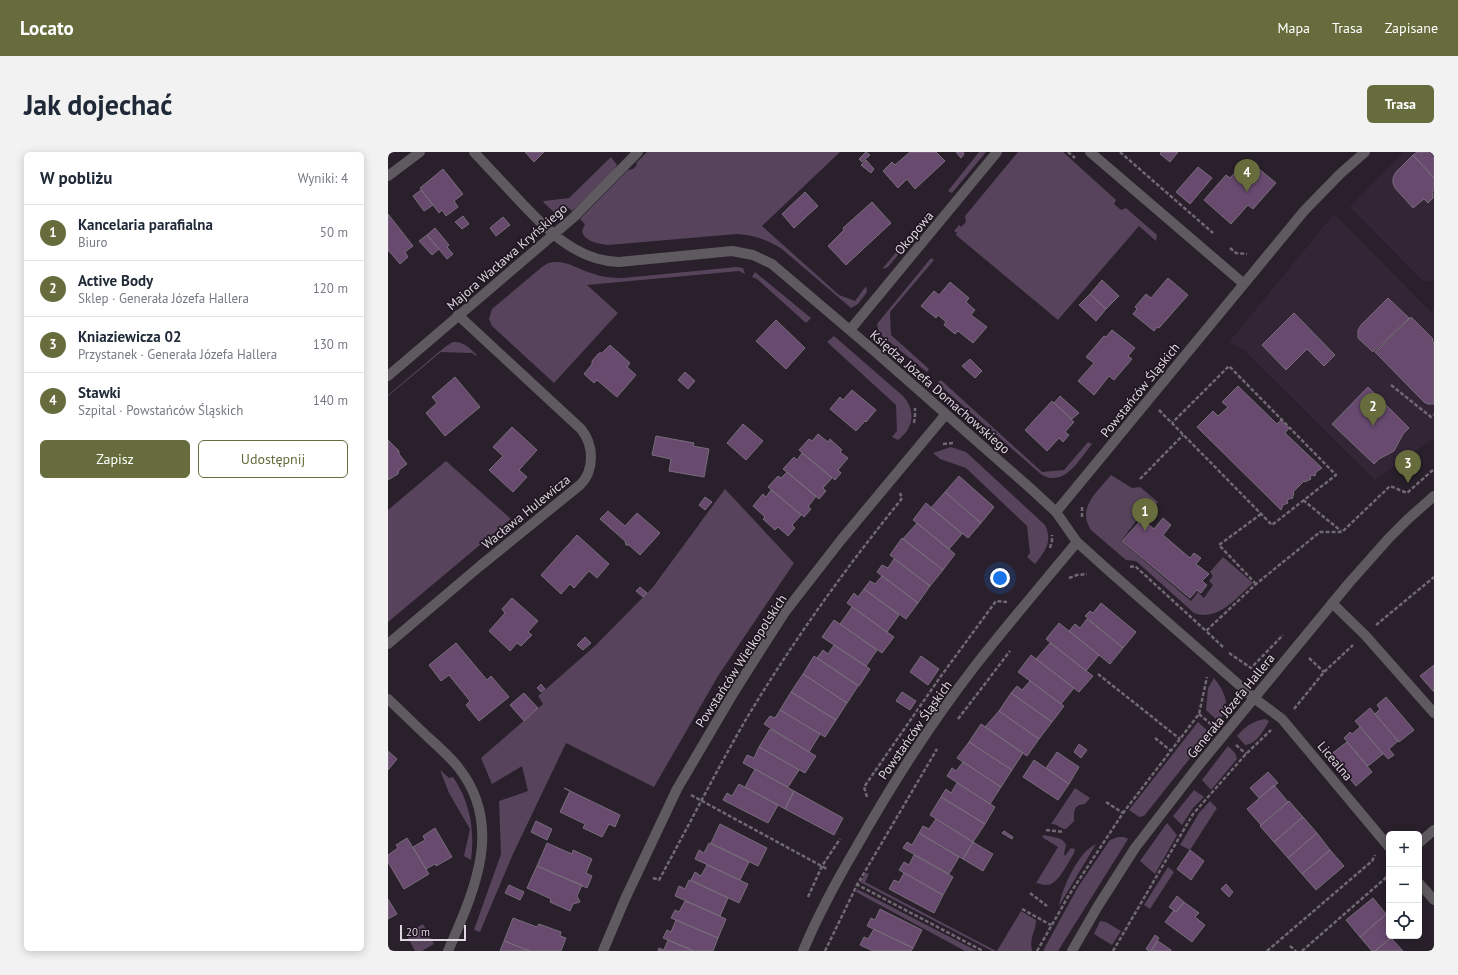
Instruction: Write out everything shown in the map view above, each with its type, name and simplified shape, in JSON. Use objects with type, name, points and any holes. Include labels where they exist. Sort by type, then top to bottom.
[{"type":"street","points":[[388,176],[420,152]]},
{"type":"street","name":"Księdza Józefa Domachowskiego","points":[[474,152],[533,215],[570,246],[588,256],[619,262],[732,251],[753,255],[772,264],[850,330],[1056,512],[1077,542],[1254,698]]},
{"type":"street","name":"Majora Wacława Kryńskiego","points":[[388,376],[554,234],[638,152]]},
{"type":"street","name":"Okopowa","points":[[850,330],[997,152]]},
{"type":"street","points":[[1090,152],[1244,284]]},
{"type":"street","name":"Powstańców Śląskich","points":[[1056,512],[1304,211],[1340,174],[1365,152]]},
{"type":"street","name":"Wacława Hulewicza","points":[[388,644],[480,566],[580,485],[588,475],[591,467],[589,442],[583,432],[458,315]]},
{"type":"street","name":"Powstańców Wielkopolskich","points":[[603,951],[625,899],[677,788],[765,643],[785,612],[820,566],[946,414]]},
{"type":"street","name":"Generała Józefa Hallera","points":[[1072,951],[1098,906],[1146,834],[1199,765],[1332,604],[1389,538],[1434,496]]},
{"type":"street","name":"Powstańców Śląskich","points":[[803,951],[813,927],[840,876],[887,793],[975,666],[1077,542]]},
{"type":"street","points":[[1332,604],[1365,635],[1434,713]]},
{"type":"street","name":"Licealna","points":[[1254,698],[1282,719],[1386,843]]},
{"type":"street","points":[[388,699],[446,755],[463,774],[473,793],[480,815],[483,848],[476,884],[448,951]]},
{"type":"street","points":[[1422,840],[1434,830]]},
{"type":"street","points":[[1422,886],[1434,900]]},
{"type":"path","points":[[1068,152],[1080,162]]},
{"type":"path","points":[[1120,152],[1214,234]]},
{"type":"path","points":[[1225,244],[1236,253],[1247,254],[1252,251]]},
{"type":"path","points":[[1149,400],[1272,525],[1336,475],[1229,366],[1172,423]]},
{"type":"path","points":[[1391,385],[1431,417],[1434,415]]},
{"type":"path","points":[[1155,416],[1164,404]]},
{"type":"path","points":[[914,408],[914,423]]},
{"type":"path","points":[[1140,479],[1183,434]]},
{"type":"path","points":[[942,445],[951,443],[956,444]]},
{"type":"path","points":[[1206,630],[1256,584],[1320,532],[1342,532],[1390,486],[1407,493],[1434,469]]},
{"type":"path","points":[[649,877],[659,880],[745,721],[778,668],[836,585],[873,534],[902,498],[900,492],[901,487]]},
{"type":"path","points":[[1303,500],[1342,532]]},
{"type":"path","points":[[1083,503],[1081,510],[1085,525]]},
{"type":"path","points":[[1256,584],[1219,544],[1261,514]]},
{"type":"path","points":[[1048,553],[1052,541],[1052,532]]},
{"type":"path","points":[[1127,567],[1135,566],[1229,652],[1217,665]]},
{"type":"path","points":[[1068,578],[1077,575],[1089,575]]},
{"type":"path","points":[[868,799],[864,787],[941,676],[996,601],[1011,602]]},
{"type":"path","points":[[955,723],[1012,649]]},
{"type":"path","points":[[1037,951],[1069,895],[1123,813],[1199,714],[1206,678],[1200,673]]},
{"type":"path","points":[[1098,674],[1180,739]]},
{"type":"path","points":[[1113,951],[1193,814],[1246,754],[1272,729],[1277,734]]},
{"type":"path","points":[[1155,738],[1171,751]]},
{"type":"path","points":[[825,951],[857,884],[942,742]]},
{"type":"path","points":[[702,801],[823,866]]},
{"type":"path","points":[[1106,802],[1123,813]]},
{"type":"path","points":[[1046,830],[1064,832]]},
{"type":"path","points":[[806,902],[823,866],[842,836]]},
{"type":"path","points":[[1267,951],[1369,866],[1375,853]]},
{"type":"path","points":[[1302,951],[1386,877]]},
{"type":"path","points":[[857,884],[983,951]]},
{"type":"path","points":[[1030,893],[1048,906]]},
{"type":"path","points":[[1022,909],[1051,925]]},
{"type":"path","points":[[1290,946],[1296,951]]},
{"type":"shaded area","points":[[647,152],[840,152],[762,226],[839,295],[855,301],[866,286],[867,292],[858,304],[851,308],[782,249],[755,237],[737,234],[608,245],[588,240],[582,231],[585,224],[580,219],[628,170],[633,169],[637,165],[636,163]]},
{"type":"shaded area","points":[[979,152],[986,152],[952,193],[948,191]]},
{"type":"shaded area","points":[[1018,152],[1063,152],[1116,200],[1114,204],[1121,210],[1126,208],[1157,235],[1156,241],[1139,226],[1058,320],[956,235],[957,233],[954,231],[959,225],[961,227],[966,222],[965,216]]},
{"type":"shaded area","points":[[1404,152],[1434,152],[1434,280],[1424,282],[1350,207]]},
{"type":"shaded area","points":[[611,157],[617,165],[610,176],[572,211],[569,208],[563,212],[555,213],[543,202],[569,198]]},
{"type":"shaded area","points":[[1334,214],[1431,312],[1434,309],[1434,438],[1375,480],[1244,350],[1229,342]]},
{"type":"shaded area","points":[[921,223],[923,225],[888,267],[882,269]]},
{"type":"shaded area","points":[[931,258],[934,260],[890,312],[891,335],[929,369],[927,372],[882,336],[879,333],[877,324]]},
{"type":"shaded area","points":[[554,262],[568,264],[599,275],[615,278],[737,267],[743,268],[745,274],[739,271],[587,285],[618,313],[554,383],[492,326],[489,319],[492,309],[542,267],[548,263]]},
{"type":"shaded area","points":[[755,272],[811,318],[806,323],[757,279],[752,277]]},
{"type":"shaded area","points":[[834,336],[903,396],[907,402],[911,413],[910,425],[898,440],[892,437],[897,431],[896,405],[827,342]]},
{"type":"shaded area","points":[[453,342],[463,344],[477,355],[476,356],[472,353],[441,352],[388,396],[445,347]]},
{"type":"shaded area","points":[[941,380],[1042,472],[1064,470],[1088,442],[1092,444],[1079,461],[1064,475],[1058,478],[1051,478],[1042,475],[937,383]]},
{"type":"shaded area","points":[[951,447],[966,452],[1045,525],[1048,536],[1047,546],[1035,564],[1027,557],[1030,553],[1027,526],[966,468],[940,459],[933,453]]},
{"type":"shaded area","points":[[446,461],[511,519],[388,622],[388,510]]},
{"type":"shaded area","points":[[1111,475],[1132,488],[1140,487],[1158,502],[1148,513],[1147,512],[1142,517],[1140,516],[1121,541],[1191,601],[1198,592],[1204,598],[1213,585],[1209,581],[1213,576],[1210,572],[1223,557],[1253,583],[1226,607],[1219,611],[1203,615],[1194,613],[1136,561],[1126,560],[1091,530],[1087,522],[1087,507],[1090,500]]},
{"type":"shaded area","points":[[725,489],[794,563],[718,676],[654,787],[566,743],[513,854],[480,932],[474,930],[501,854],[499,801],[528,791],[522,766],[492,784],[481,758],[543,704],[538,696],[596,645],[653,587]]},
{"type":"shaded area","points":[[1214,678],[1222,689],[1226,699],[1225,710],[1219,722],[1206,710],[1208,688]]},
{"type":"shaded area","points":[[1265,719],[1269,721],[1260,736],[1253,742],[1245,745],[1237,736],[1249,725],[1256,721]]},
{"type":"shaded area","points":[[1198,722],[1210,733],[1144,816],[1139,817],[1129,810]]},
{"type":"shaded area","points":[[1228,746],[1235,753],[1237,759],[1211,790],[1202,780]]},
{"type":"shaded area","points":[[440,770],[449,778],[453,777],[464,796],[472,827],[471,860],[464,856],[470,829],[449,793]]},
{"type":"shaded area","points":[[1075,788],[1090,798],[1085,804],[1076,807],[1074,811],[1074,821],[1066,829],[1055,824],[1051,824]]},
{"type":"shaded area","points":[[1194,790],[1204,797],[1193,808],[1182,825],[1173,816]]},
{"type":"shaded area","points":[[1210,801],[1217,808],[1190,850],[1180,845],[1199,813]]},
{"type":"shaded area","points":[[1167,823],[1177,835],[1155,874],[1140,861]]},
{"type":"shaded area","points":[[1044,835],[1057,838],[1065,842],[1065,856],[1071,848],[1075,849],[1058,879],[1047,885],[1036,883],[1058,847],[1042,837]]},
{"type":"shaded area","points":[[1118,837],[1128,839],[1058,951],[1044,951],[1078,887],[1110,840]]},
{"type":"shaded area","points":[[1096,844],[1059,906],[1072,871],[1083,854]]},
{"type":"shaded area","points":[[1168,867],[1174,872],[1150,909],[1144,905]]},
{"type":"shaded area","points":[[866,873],[869,874],[865,882],[996,951],[992,951],[860,882]]},
{"type":"shaded area","points":[[857,889],[977,951],[965,951],[856,892]]},
{"type":"shaded area","points":[[1021,911],[1036,920],[1031,942],[1032,951],[997,951]]},
{"type":"shaded area","points":[[1100,921],[1106,922],[1121,931],[1112,945],[1094,934]]},
{"type":"shaded area","points":[[423,924],[434,944],[422,951],[415,951],[406,934]]},
{"type":"building","points":[[525,152],[544,152],[534,162]]},
{"type":"building","points":[[866,152],[870,155],[862,162],[859,159]]},
{"type":"building","points":[[910,152],[936,152],[945,161],[915,189],[907,179],[898,188],[883,171],[892,162],[895,165]]},
{"type":"building","points":[[956,152],[963,152],[964,154],[961,158]]},
{"type":"building","points":[[1161,152],[1178,152],[1170,162],[1160,154]]},
{"type":"building","points":[[1417,152],[1434,152],[1434,178],[1413,155]]},
{"type":"building","points":[[1413,155],[1434,178],[1434,190],[1432,192],[1433,198],[1428,203],[1424,199],[1413,208],[1395,188],[1393,178],[1396,172]]},
{"type":"building","points":[[1247,159],[1276,183],[1253,209],[1248,205],[1231,224],[1204,200],[1226,175],[1230,178]]},
{"type":"building","points":[[866,160],[874,169],[871,173],[861,165]]},
{"type":"building","points":[[1198,167],[1212,178],[1190,204],[1176,192]]},
{"type":"building","points":[[443,169],[463,194],[454,201],[458,207],[446,216],[442,210],[439,213],[420,188]]},
{"type":"building","points":[[421,190],[433,205],[424,211],[413,196]]},
{"type":"building","points":[[805,192],[818,206],[794,228],[782,214]]},
{"type":"building","points":[[872,202],[891,223],[846,265],[828,246],[844,230],[843,228]]},
{"type":"building","points":[[388,214],[413,246],[405,252],[408,257],[400,264],[388,251]]},
{"type":"building","points":[[463,216],[469,224],[462,229],[455,222]]},
{"type":"building","points":[[503,217],[510,225],[496,236],[490,228]]},
{"type":"building","points":[[435,228],[449,245],[447,247],[453,254],[447,259],[427,235]]},
{"type":"building","points":[[427,235],[439,249],[432,255],[419,241]]},
{"type":"building","points":[[1168,278],[1188,295],[1159,328],[1157,327],[1154,331],[1133,314],[1137,309],[1135,307],[1146,294],[1151,298]]},
{"type":"building","points":[[1102,280],[1119,296],[1106,309],[1090,294]]},
{"type":"building","points":[[950,282],[969,298],[966,302],[975,310],[971,315],[987,327],[973,343],[958,331],[955,334],[944,325],[946,322],[938,315],[936,318],[921,306],[934,291],[939,295]]},
{"type":"building","points":[[1090,294],[1106,309],[1096,321],[1079,305]]},
{"type":"building","points":[[1388,298],[1409,318],[1373,352],[1358,338],[1358,330],[1361,325]]},
{"type":"building","points":[[1294,313],[1335,355],[1324,366],[1307,349],[1286,370],[1262,345]]},
{"type":"building","points":[[1411,317],[1433,339],[1434,404],[1424,402],[1375,352]]},
{"type":"building","points":[[776,320],[805,348],[786,369],[756,341]]},
{"type":"building","points":[[1112,330],[1135,348],[1128,356],[1132,359],[1114,380],[1109,376],[1094,395],[1078,381],[1094,363],[1086,357],[1104,336],[1106,337]]},
{"type":"building","points":[[610,345],[630,363],[627,367],[636,375],[617,397],[597,380],[594,383],[584,374],[599,353],[602,353]]},
{"type":"building","points":[[970,359],[982,371],[975,378],[962,366]]},
{"type":"building","points":[[685,372],[695,381],[688,389],[678,380]]},
{"type":"building","points":[[455,377],[480,407],[445,436],[426,413],[437,403],[432,397]]},
{"type":"building","points":[[1238,386],[1277,424],[1281,420],[1289,428],[1285,433],[1322,468],[1316,472],[1315,476],[1312,475],[1310,477],[1311,479],[1305,482],[1304,481],[1293,492],[1292,499],[1290,498],[1287,501],[1288,503],[1283,505],[1281,510],[1197,427],[1213,411],[1218,416],[1228,407],[1222,402]]},
{"type":"building","points":[[1368,387],[1409,428],[1403,434],[1394,451],[1379,459],[1374,464],[1332,424]]},
{"type":"building","points":[[852,390],[876,410],[856,431],[830,409],[840,397],[843,400]]},
{"type":"building","points":[[1060,396],[1079,413],[1072,419],[1054,403]]},
{"type":"building","points":[[1052,401],[1074,422],[1065,432],[1069,435],[1063,442],[1059,438],[1047,451],[1025,430]]},
{"type":"building","points":[[743,424],[763,441],[746,460],[727,443]]},
{"type":"building","points":[[512,427],[537,450],[519,470],[527,477],[513,492],[489,470],[503,456],[493,447]]},
{"type":"building","points":[[818,434],[828,442],[830,439],[842,450],[840,452],[848,458],[838,470],[841,473],[835,480],[799,450],[809,439],[812,441]]},
{"type":"building","points":[[656,436],[694,443],[693,446],[709,449],[704,477],[669,471],[671,459],[652,455]]},
{"type":"building","points":[[388,440],[399,451],[399,454],[407,464],[399,470],[398,474],[388,480]]},
{"type":"building","points":[[802,453],[832,478],[823,488],[826,491],[819,499],[783,469],[794,457],[797,460]]},
{"type":"building","points":[[787,472],[816,496],[808,507],[811,509],[804,517],[768,487],[778,476],[781,478]]},
{"type":"building","points":[[959,476],[994,507],[981,523],[945,492]]},
{"type":"building","points":[[771,490],[801,515],[792,525],[795,528],[788,536],[778,527],[775,530],[763,519],[765,517],[753,506],[763,494],[766,497]]},
{"type":"building","points":[[945,492],[981,523],[968,538],[931,508]]},
{"type":"building","points":[[705,497],[712,502],[705,510],[699,505]]},
{"type":"building","points":[[926,503],[962,534],[949,549],[913,520]]},
{"type":"building","points":[[608,511],[625,526],[637,513],[660,533],[640,555],[629,545],[626,545],[625,541],[600,519]]},
{"type":"building","points":[[1163,518],[1171,525],[1163,535],[1190,558],[1194,553],[1201,558],[1196,564],[1209,574],[1202,581],[1207,585],[1201,593],[1197,590],[1190,598],[1122,541],[1142,519],[1154,529]]},
{"type":"building","points":[[917,523],[955,554],[943,570],[903,539]]},
{"type":"building","points":[[577,535],[609,564],[597,578],[589,571],[574,588],[570,584],[561,594],[541,575]]},
{"type":"building","points":[[902,538],[943,570],[930,586],[890,555]]},
{"type":"building","points":[[894,559],[930,586],[918,603],[877,572],[882,565],[888,568]]},
{"type":"building","points":[[882,576],[918,603],[906,619],[864,589],[870,581],[875,584]]},
{"type":"building","points":[[640,587],[647,593],[643,597],[636,591]]},
{"type":"building","points":[[864,589],[899,615],[887,632],[847,603],[854,593],[858,597]]},
{"type":"building","points":[[512,598],[538,621],[528,632],[532,635],[521,646],[517,643],[510,651],[489,631],[505,613],[502,609]]},
{"type":"building","points":[[1101,603],[1136,632],[1123,648],[1085,616],[1090,611],[1093,613]]},
{"type":"building","points":[[852,607],[894,637],[882,653],[840,624]]},
{"type":"building","points":[[1087,619],[1123,648],[1110,664],[1069,631],[1075,624],[1080,628]]},
{"type":"building","points":[[834,620],[877,650],[866,666],[822,637]]},
{"type":"building","points":[[1059,623],[1099,655],[1086,671],[1046,639]]},
{"type":"building","points":[[585,637],[591,643],[583,650],[577,645]]},
{"type":"building","points":[[456,643],[487,680],[491,676],[509,697],[479,721],[466,705],[470,701],[449,675],[441,681],[429,665]]},
{"type":"building","points":[[1050,643],[1093,676],[1079,692],[1036,659]]},
{"type":"building","points":[[834,645],[870,669],[859,686],[817,658],[823,650],[828,654]]},
{"type":"building","points":[[1031,655],[1074,688],[1061,704],[1018,672]]},
{"type":"building","points":[[814,656],[858,686],[847,703],[803,674]]},
{"type":"building","points":[[921,656],[939,669],[928,685],[910,672]]},
{"type":"building","points":[[1434,665],[1434,692],[1420,676]]},
{"type":"building","points":[[803,674],[847,703],[836,720],[791,692]]},
{"type":"building","points":[[1030,681],[1064,706],[1052,722],[1011,693],[1017,686],[1022,690]]},
{"type":"building","points":[[541,684],[545,689],[541,692],[537,688]]},
{"type":"building","points":[[791,692],[836,720],[825,737],[780,710]]},
{"type":"building","points":[[902,692],[916,701],[910,710],[896,701]]},
{"type":"building","points":[[524,693],[538,708],[524,721],[510,705]]},
{"type":"building","points":[[1011,693],[1052,722],[1039,739],[999,711]]},
{"type":"building","points":[[1386,697],[1414,730],[1399,742],[1375,714],[1380,709],[1377,705]]},
{"type":"building","points":[[1370,708],[1398,741],[1389,749],[1394,755],[1388,759],[1355,721]]},
{"type":"building","points":[[780,710],[820,734],[809,752],[764,724],[770,716],[775,718]]},
{"type":"building","points":[[999,711],[1039,739],[1027,756],[985,727]]},
{"type":"building","points":[[981,724],[1023,753],[1012,770],[969,742]]},
{"type":"building","points":[[1360,727],[1383,754],[1368,766],[1344,738],[1350,732],[1352,734]]},
{"type":"building","points":[[770,729],[816,756],[805,773],[759,747]]},
{"type":"building","points":[[969,742],[1012,770],[1001,787],[957,758]]},
{"type":"building","points":[[1347,742],[1372,772],[1356,786],[1330,755]]},
{"type":"building","points":[[1079,744],[1087,750],[1081,758],[1074,752]]},
{"type":"building","points":[[759,747],[799,770],[788,787],[743,763],[747,755],[754,758]]},
{"type":"building","points":[[388,751],[397,759],[388,770]]},
{"type":"building","points":[[1057,752],[1079,767],[1069,784],[1046,768]]},
{"type":"building","points":[[1034,760],[1069,784],[1058,800],[1023,777]]},
{"type":"building","points":[[963,762],[1001,787],[990,804],[947,776],[952,768],[956,771]]},
{"type":"building","points":[[755,769],[794,791],[785,809],[745,787]]},
{"type":"building","points":[[1268,772],[1278,783],[1259,798],[1250,788]]},
{"type":"building","points":[[957,783],[995,807],[985,824],[941,797],[946,789],[951,793]]},
{"type":"building","points":[[739,784],[778,805],[768,823],[723,800],[727,793],[732,796]]},
{"type":"building","points":[[1274,785],[1288,802],[1261,825],[1247,809]]},
{"type":"building","points":[[564,788],[620,815],[615,827],[609,824],[602,837],[583,828],[585,824],[560,812],[570,791]]},
{"type":"building","points":[[794,791],[843,818],[834,835],[785,809]]},
{"type":"building","points":[[941,797],[985,824],[973,842],[930,815]]},
{"type":"building","points":[[1289,801],[1303,817],[1274,842],[1260,826]]},
{"type":"building","points":[[1303,817],[1317,833],[1288,858],[1274,842]]},
{"type":"building","points":[[936,819],[973,842],[963,859],[919,833],[923,826],[929,829]]},
{"type":"building","points":[[536,821],[552,829],[547,840],[531,832]]},
{"type":"building","points":[[720,824],[767,848],[758,866],[711,843]]},
{"type":"building","points":[[435,828],[452,857],[436,866],[435,864],[426,869],[413,847],[425,840],[423,836]]},
{"type":"building","points":[[1004,831],[1013,837],[1012,839],[1002,833]]},
{"type":"building","points":[[919,833],[959,857],[949,874],[903,848],[907,842],[912,845]]},
{"type":"building","points":[[1317,833],[1330,850],[1302,874],[1288,858]]},
{"type":"building","points":[[407,838],[429,874],[404,889],[388,862],[388,855],[398,848],[396,845]]},
{"type":"building","points":[[973,842],[993,854],[983,871],[963,859]]},
{"type":"building","points":[[547,843],[572,854],[573,850],[592,859],[586,873],[592,876],[587,888],[537,866]]},
{"type":"building","points":[[709,843],[749,862],[740,880],[695,859],[699,850],[704,853]]},
{"type":"building","points":[[1190,850],[1204,861],[1191,880],[1177,869]]},
{"type":"building","points":[[1330,850],[1344,866],[1316,890],[1302,874]]},
{"type":"building","points":[[914,855],[953,877],[943,895],[899,870],[904,862],[909,865]]},
{"type":"building","points":[[707,865],[748,884],[739,903],[691,880],[695,872],[701,876]]},
{"type":"building","points":[[537,866],[582,885],[577,896],[580,902],[573,904],[570,911],[550,902],[551,899],[527,888]]},
{"type":"building","points":[[904,873],[943,895],[934,913],[889,889],[894,880],[899,882]]},
{"type":"building","points":[[689,880],[728,898],[720,916],[675,896],[679,886],[685,889]]},
{"type":"building","points":[[1226,884],[1233,892],[1229,897],[1221,889]]},
{"type":"building","points":[[509,885],[524,892],[520,900],[505,893]]},
{"type":"building","points":[[1177,896],[1184,902],[1176,912],[1169,907]]},
{"type":"building","points":[[1373,898],[1386,914],[1360,937],[1346,920]]},
{"type":"building","points":[[388,899],[397,914],[388,919]]},
{"type":"building","points":[[685,901],[726,919],[718,938],[671,918],[675,910],[679,912]]},
{"type":"building","points":[[1184,902],[1199,913],[1195,917],[1205,925],[1192,942],[1165,922],[1174,910],[1176,912]]},
{"type":"building","points":[[880,909],[922,930],[913,948],[867,926],[871,918],[875,920]]},
{"type":"building","points":[[1386,914],[1386,939],[1389,939],[1375,951],[1372,951],[1360,937]]},
{"type":"building","points":[[513,918],[537,927],[539,924],[561,932],[560,936],[566,938],[561,951],[530,951],[504,941]]},
{"type":"building","points":[[676,920],[718,938],[713,951],[694,951],[663,938],[667,930],[671,932]]},
{"type":"building","points":[[874,929],[913,948],[911,951],[873,951],[860,945],[864,937],[868,939]]},
{"type":"building","points":[[1155,935],[1159,938],[1151,951],[1149,951],[1146,949]]},
{"type":"building","points":[[1390,939],[1392,939],[1403,951],[1375,951]]},
{"type":"building","points":[[668,940],[694,951],[658,951],[659,948],[664,950]]},
{"type":"building","points":[[504,941],[530,951],[500,951]]},
{"type":"building","points":[[1158,941],[1171,950],[1171,951],[1151,951]]},
{"type":"place","name":"Stawki","points":[[1247,192]]},
{"type":"place","name":"Active Body","points":[[1373,426]]},
{"type":"place","name":"Kniaziewicza 02","points":[[1408,483]]},
{"type":"place","name":"Kancelaria parafialna","points":[[1145,531]]}]
